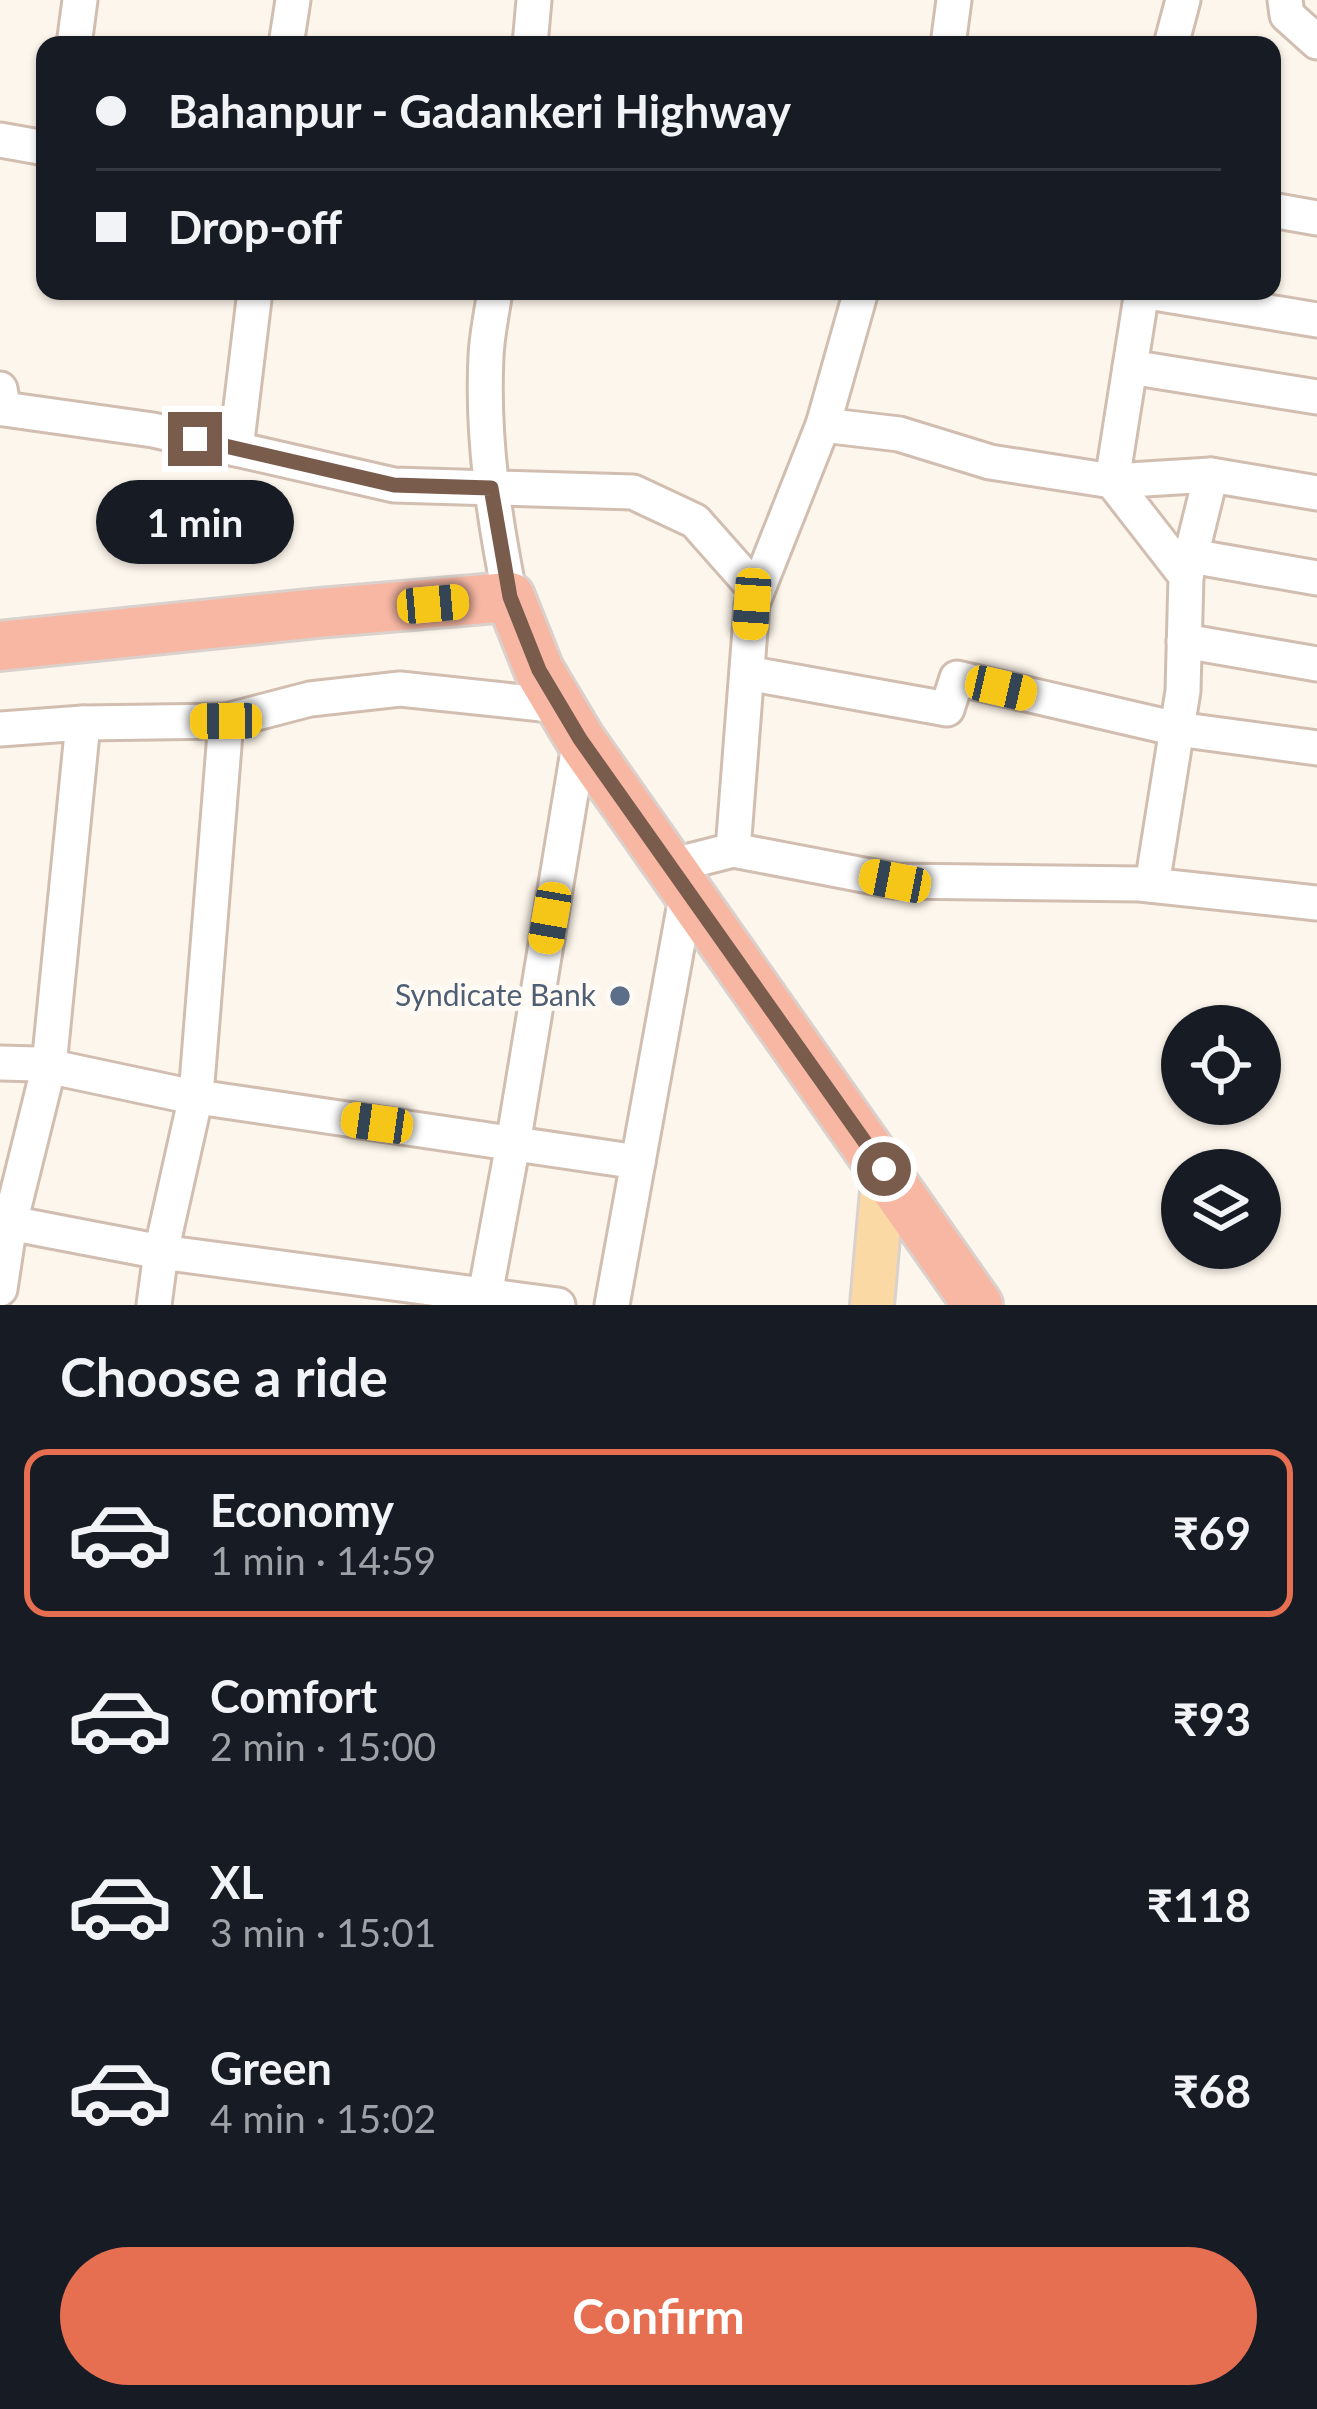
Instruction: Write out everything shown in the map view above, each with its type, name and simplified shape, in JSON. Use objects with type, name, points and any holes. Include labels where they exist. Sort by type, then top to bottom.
[{"type":"highway","points":[[0,646],[510,597],[539,670],[570,723],[978,1305]]},
{"type":"main road","points":[[872,1305],[884,1169]]},
{"type":"street","points":[[75,36],[80,0]]},
{"type":"street","points":[[287,36],[293,0]]},
{"type":"street","points":[[531,36],[534,0]]},
{"type":"street","points":[[949,36],[954,0]]},
{"type":"street","points":[[1174,36],[1183,0]]},
{"type":"street","points":[[1276,5],[1317,42]]},
{"type":"street","points":[[0,140],[36,146]]},
{"type":"street","points":[[1281,212],[1317,218]]},
{"type":"street","points":[[236,449],[254,300]]},
{"type":"street","points":[[494,300],[486,354],[486,444],[510,597]]},
{"type":"street","points":[[733,850],[752,604],[823,425],[858,300]]},
{"type":"street","points":[[1112,481],[1141,300]]},
{"type":"street","points":[[1196,300],[1317,320]]},
{"type":"street","points":[[1130,367],[1317,397]]},
{"type":"street","points":[[0,389],[4,410],[153,430],[394,485],[633,492],[695,521],[757,592]]},
{"type":"street","points":[[823,425],[899,434],[990,462],[1112,481],[1211,475],[1317,494]]},
{"type":"street","points":[[1152,886],[1183,691],[1189,566],[1211,475]]},
{"type":"street","points":[[1112,481],[1189,566],[1317,578]]},
{"type":"street","points":[[1184,641],[1317,664]]},
{"type":"street","points":[[747,673],[947,709],[957,678],[1177,729],[1317,748]]},
{"type":"street","points":[[0,729],[226,721],[310,698],[400,688],[570,723],[513,1144],[485,1295]]},
{"type":"street","points":[[154,1305],[196,1096],[226,721]]},
{"type":"street","points":[[0,1289],[5,1222],[50,1066],[83,723]]},
{"type":"street","points":[[612,1305],[638,1162],[678,879],[733,850],[895,881],[1152,886],[1317,903]]},
{"type":"street","points":[[0,1063],[50,1066],[196,1096],[638,1162]]},
{"type":"street","points":[[5,1222],[161,1252],[558,1305]]},
{"type":"place","name":"Syndicate Bank","points":[[620,996]]},
{"type":"route","points":[[195,439],[394,485],[491,488],[510,597],[539,670],[580,739],[884,1169]]}]
